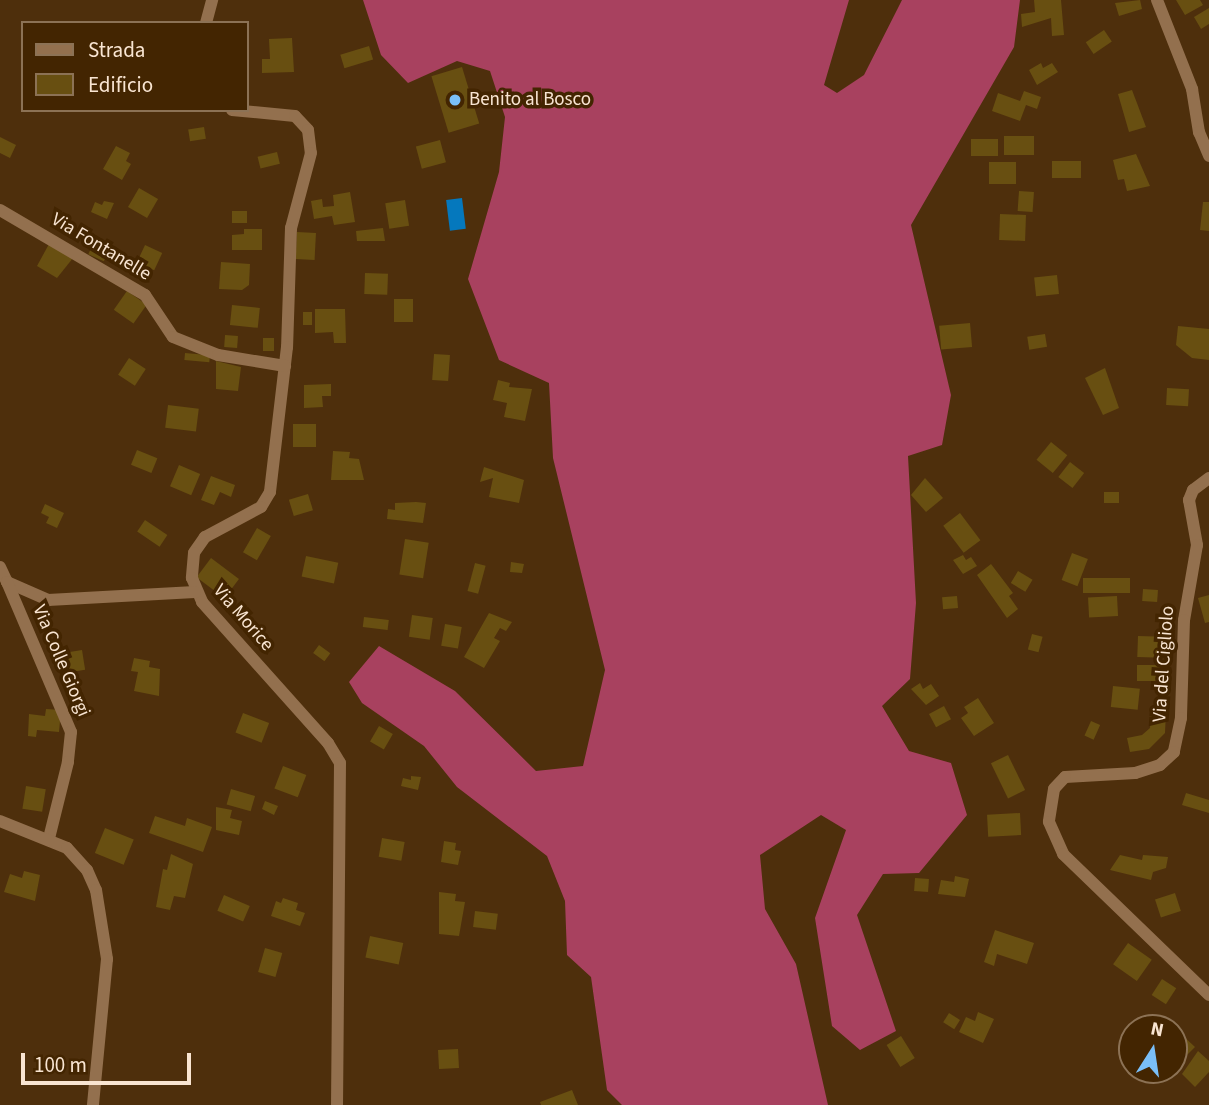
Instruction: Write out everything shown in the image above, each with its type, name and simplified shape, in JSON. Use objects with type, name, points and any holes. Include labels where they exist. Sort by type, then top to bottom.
[{"type":"street","points":[[207,21],[212,0]]},
{"type":"street","points":[[1157,0],[1192,89],[1199,132],[1209,156]]},
{"type":"street","name":"Via Morice","points":[[248,111],[292,114],[304,124],[310,138],[309,167],[290,228],[285,366],[270,492],[261,507],[223,524],[200,542],[192,562],[195,592],[332,748],[340,762],[337,1105]]},
{"type":"street","name":"Via Fontanelle","points":[[0,210],[145,295],[173,337],[218,355],[285,366]]},
{"type":"street","name":"Via del Cigliolo","points":[[1209,478],[1193,489],[1189,500],[1197,545],[1184,620],[1176,749],[1165,763],[1141,772],[1062,779],[1053,793],[1049,822],[1063,854],[1209,995]]},
{"type":"street","name":"Via Colle Giorgi","points":[[0,567],[71,732],[68,762],[49,838]]},
{"type":"street","points":[[7,582],[55,600],[195,592]]},
{"type":"street","points":[[0,821],[49,838],[67,848],[87,870],[105,932],[106,970],[93,1105]]},
{"type":"shaded area","points":[[363,0],[849,0],[824,85],[837,93],[864,75],[902,0],[1020,0],[1014,47],[911,225],[951,395],[942,445],[908,456],[916,603],[910,679],[882,706],[909,751],[951,763],[967,815],[919,873],[883,874],[857,915],[896,1031],[860,1050],[832,1026],[815,918],[846,830],[821,815],[760,855],[765,909],[796,964],[828,1105],[622,1105],[607,1090],[591,977],[567,955],[565,901],[547,856],[457,787],[424,746],[362,703],[349,682],[379,646],[455,691],[536,771],[583,766],[605,670],[553,458],[549,383],[499,360],[468,279],[499,172],[505,117],[490,71],[457,61],[408,83],[381,55]]},
{"type":"water","points":[[462,198],[466,229],[450,231],[446,200]]},
{"type":"building","points":[[1034,0],[1061,0],[1064,35],[1052,36],[1051,18],[1022,27],[1021,14],[1035,12]]},
{"type":"building","points":[[1140,0],[1142,9],[1119,16],[1115,3]]},
{"type":"building","points":[[1176,0],[1200,0],[1203,5],[1185,15]]},
{"type":"building","points":[[1209,8],[1209,24],[1201,29],[1194,17]]},
{"type":"building","points":[[1104,30],[1112,42],[1094,54],[1086,42]]},
{"type":"building","points":[[292,38],[294,72],[262,73],[262,59],[270,59],[269,39]]},
{"type":"building","points":[[369,46],[373,59],[344,68],[340,55]]},
{"type":"building","points":[[1041,63],[1043,68],[1052,63],[1058,72],[1037,85],[1029,70]]},
{"type":"building","name":"Benito al Bosco","points":[[462,67],[479,123],[449,133],[431,76]]},
{"type":"building","points":[[1132,90],[1146,127],[1129,132],[1118,94]]},
{"type":"building","points":[[1024,91],[1041,97],[1037,109],[1026,105],[1020,121],[992,111],[998,93],[1020,101]]},
{"type":"building","points":[[204,127],[206,139],[190,141],[188,130]]},
{"type":"building","points":[[1004,136],[1034,136],[1034,155],[1004,155]]},
{"type":"building","points":[[0,137],[16,145],[10,158],[0,153]]},
{"type":"building","points":[[971,139],[998,139],[998,156],[971,156]]},
{"type":"building","points":[[440,140],[446,162],[422,169],[416,146]]},
{"type":"building","points":[[116,146],[130,153],[126,161],[131,164],[122,180],[103,169]]},
{"type":"building","points":[[277,152],[280,164],[260,168],[258,157]]},
{"type":"building","points":[[1136,154],[1150,186],[1127,191],[1124,179],[1118,180],[1113,160]]},
{"type":"building","points":[[1052,161],[1081,161],[1081,178],[1052,178]]},
{"type":"building","points":[[989,162],[1016,162],[1016,184],[989,184]]},
{"type":"building","points":[[139,188],[158,199],[147,218],[128,207]]},
{"type":"building","points":[[1019,191],[1034,192],[1033,212],[1018,211]]},
{"type":"building","points":[[350,192],[355,222],[334,225],[332,216],[314,219],[311,201],[322,199],[323,207],[334,206],[333,195]]},
{"type":"building","points":[[405,200],[409,226],[389,229],[385,203]]},
{"type":"building","points":[[104,201],[114,203],[107,219],[91,212],[95,202],[102,205]]},
{"type":"building","points":[[1203,202],[1209,202],[1209,231],[1200,230]]},
{"type":"building","points":[[232,211],[247,211],[247,223],[232,223]]},
{"type":"building","points":[[1000,214],[1026,215],[1025,241],[999,240]]},
{"type":"building","points":[[383,228],[385,241],[357,241],[356,231]]},
{"type":"building","points":[[244,229],[262,229],[262,250],[232,250],[232,235],[244,234]]},
{"type":"building","points":[[297,232],[316,233],[315,260],[296,259]]},
{"type":"building","points":[[96,237],[112,244],[104,261],[88,254]]},
{"type":"building","points":[[49,244],[73,258],[57,278],[37,266]]},
{"type":"building","points":[[145,245],[162,253],[154,270],[137,262]]},
{"type":"building","points":[[221,262],[250,264],[249,285],[242,290],[219,289]]},
{"type":"building","points":[[365,273],[388,274],[387,295],[364,294]]},
{"type":"building","points":[[1057,275],[1059,294],[1036,296],[1034,277]]},
{"type":"building","points":[[127,291],[147,305],[133,324],[114,310]]},
{"type":"building","points":[[394,299],[413,299],[413,322],[394,322]]},
{"type":"building","points":[[232,305],[260,308],[258,328],[230,325]]},
{"type":"building","points":[[315,309],[345,309],[346,343],[334,343],[333,332],[315,333]]},
{"type":"building","points":[[303,312],[312,312],[312,325],[303,325]]},
{"type":"building","points":[[970,323],[972,347],[941,350],[939,326]]},
{"type":"building","points":[[1178,326],[1209,329],[1209,360],[1192,358],[1176,345]]},
{"type":"building","points":[[1045,334],[1047,347],[1029,350],[1027,337]]},
{"type":"building","points":[[225,335],[238,336],[237,348],[224,347]]},
{"type":"building","points":[[263,338],[274,338],[274,351],[263,351]]},
{"type":"building","points":[[185,353],[210,355],[209,362],[184,360]]},
{"type":"building","points":[[434,354],[450,355],[448,381],[432,380]]},
{"type":"building","points":[[129,358],[146,369],[135,386],[118,375]]},
{"type":"building","points":[[216,361],[241,367],[238,391],[216,389]]},
{"type":"building","points":[[1105,368],[1119,408],[1103,415],[1085,378]]},
{"type":"building","points":[[498,380],[510,383],[509,387],[532,389],[525,421],[504,417],[507,403],[493,400]]},
{"type":"building","points":[[331,384],[331,396],[322,396],[323,407],[304,408],[304,385]]},
{"type":"building","points":[[1167,388],[1189,389],[1188,406],[1166,405]]},
{"type":"building","points":[[168,405],[199,409],[196,432],[165,428]]},
{"type":"building","points":[[293,424],[316,424],[316,447],[293,447]]},
{"type":"building","points":[[1051,442],[1067,455],[1053,473],[1037,460]]},
{"type":"building","points":[[137,450],[157,458],[151,473],[131,465]]},
{"type":"building","points":[[333,451],[350,452],[349,458],[359,459],[364,480],[331,480]]},
{"type":"building","points":[[1070,462],[1084,473],[1072,488],[1058,477]]},
{"type":"building","points":[[179,465],[200,474],[191,495],[170,486]]},
{"type":"building","points":[[484,467],[524,480],[519,503],[489,497],[493,478],[480,482]]},
{"type":"building","points":[[211,476],[235,485],[231,497],[220,492],[214,505],[201,500]]},
{"type":"building","points":[[925,478],[943,498],[926,512],[911,495]]},
{"type":"building","points":[[1104,492],[1119,492],[1119,503],[1104,503]]},
{"type":"building","points":[[308,494],[313,510],[294,516],[289,500]]},
{"type":"building","points":[[395,503],[426,503],[423,523],[387,519],[388,509],[395,510]]},
{"type":"building","points":[[45,504],[64,513],[57,528],[46,523],[49,517],[41,513]]},
{"type":"building","points":[[960,513],[980,540],[964,553],[943,526]]},
{"type":"building","points":[[145,520],[167,535],[160,547],[137,532]]},
{"type":"building","points":[[257,528],[271,536],[257,560],[243,552]]},
{"type":"building","points":[[405,539],[429,543],[423,578],[399,575]]},
{"type":"building","points":[[1072,553],[1088,559],[1077,586],[1062,580]]},
{"type":"building","points":[[963,555],[966,560],[971,557],[977,566],[963,574],[953,560]]},
{"type":"building","points":[[306,556],[338,563],[334,583],[302,577]]},
{"type":"building","points":[[211,558],[239,579],[225,598],[197,577]]},
{"type":"building","points":[[511,562],[524,564],[522,573],[510,572]]},
{"type":"building","points":[[475,563],[486,566],[478,594],[467,591]]},
{"type":"building","points":[[991,564],[1013,593],[1009,596],[1018,609],[1007,618],[977,575]]},
{"type":"building","points":[[1018,571],[1033,580],[1025,592],[1011,583]]},
{"type":"building","points":[[1083,578],[1130,578],[1130,593],[1083,593]]},
{"type":"building","points":[[1143,589],[1158,590],[1157,602],[1142,601]]},
{"type":"building","points":[[1209,595],[1209,622],[1205,623],[1198,598]]},
{"type":"building","points":[[957,596],[958,608],[943,609],[942,597]]},
{"type":"building","points":[[1117,596],[1118,616],[1089,617],[1088,598]]},
{"type":"building","points":[[489,613],[512,622],[506,631],[500,628],[494,638],[500,641],[484,668],[464,657]]},
{"type":"building","points":[[412,615],[433,618],[430,640],[409,637]]},
{"type":"building","points":[[364,617],[389,620],[388,630],[363,627]]},
{"type":"building","points":[[445,624],[462,627],[458,649],[441,646]]},
{"type":"building","points":[[1032,634],[1043,637],[1038,652],[1028,649]]},
{"type":"building","points":[[1138,636],[1163,637],[1162,658],[1137,657]]},
{"type":"building","points":[[319,645],[330,653],[324,661],[313,653]]},
{"type":"building","points":[[82,650],[85,670],[63,673],[60,653]]},
{"type":"building","points":[[134,658],[150,661],[149,667],[160,669],[159,696],[134,691],[138,672],[131,671]]},
{"type":"building","points":[[1137,665],[1165,665],[1165,681],[1137,681]]},
{"type":"building","points":[[920,683],[923,689],[931,684],[939,696],[926,705],[911,689]]},
{"type":"building","points":[[1113,686],[1140,689],[1138,710],[1111,707]]},
{"type":"building","points":[[978,698],[994,723],[974,736],[961,718],[968,713],[964,707]]},
{"type":"building","points":[[944,706],[951,719],[936,727],[929,714]]},
{"type":"building","points":[[46,709],[61,710],[59,732],[37,730],[36,737],[28,736],[29,714],[45,716]]},
{"type":"building","points":[[1151,711],[1166,712],[1165,733],[1149,749],[1130,752],[1127,738],[1142,735],[1150,728]]},
{"type":"building","points":[[243,713],[269,723],[262,743],[235,733]]},
{"type":"building","points":[[1091,721],[1100,725],[1094,740],[1084,736]]},
{"type":"building","points":[[379,726],[393,734],[384,750],[370,742]]},
{"type":"building","points":[[1008,755],[1025,790],[1008,798],[991,763]]},
{"type":"building","points":[[283,766],[306,775],[298,797],[274,788]]},
{"type":"building","points":[[411,776],[421,777],[418,790],[401,786],[403,778],[411,780]]},
{"type":"building","points":[[26,786],[46,789],[42,812],[22,809]]},
{"type":"building","points":[[231,789],[255,796],[251,811],[227,804]]},
{"type":"building","points":[[1186,793],[1209,800],[1209,813],[1182,805]]},
{"type":"building","points":[[265,801],[278,806],[274,815],[262,809]]},
{"type":"building","points":[[216,807],[232,810],[230,818],[242,821],[239,835],[216,830]]},
{"type":"building","points":[[1020,813],[1021,835],[988,837],[987,815]]},
{"type":"building","points":[[155,816],[185,826],[187,818],[212,827],[203,852],[149,833]]},
{"type":"building","points":[[105,828],[134,840],[124,865],[95,853]]},
{"type":"building","points":[[382,838],[405,842],[401,861],[379,857]]},
{"type":"building","points":[[444,841],[456,843],[455,850],[461,851],[458,865],[441,862]]},
{"type":"building","points":[[171,854],[193,864],[185,898],[174,896],[170,910],[156,907],[163,869],[167,870]]},
{"type":"building","points":[[1120,855],[1142,860],[1143,855],[1168,857],[1166,868],[1153,872],[1151,880],[1110,870]]},
{"type":"building","points":[[24,871],[40,875],[35,901],[4,892],[10,874],[22,878]]},
{"type":"building","points":[[955,876],[969,879],[965,897],[938,894],[941,880],[954,882]]},
{"type":"building","points":[[915,878],[929,879],[928,892],[914,891]]},
{"type":"building","points":[[439,892],[456,894],[455,901],[465,902],[459,936],[439,934]]},
{"type":"building","points":[[1175,893],[1181,911],[1161,918],[1155,899]]},
{"type":"building","points":[[224,895],[250,906],[243,922],[217,911]]},
{"type":"building","points":[[283,898],[298,903],[296,910],[305,913],[300,926],[271,916],[276,901],[281,903]]},
{"type":"building","points":[[475,911],[498,914],[496,930],[473,927]]},
{"type":"building","points":[[995,930],[1034,943],[1027,964],[997,954],[994,966],[984,962]]},
{"type":"building","points":[[370,936],[403,943],[399,965],[365,958]]},
{"type":"building","points":[[1128,943],[1152,960],[1137,981],[1113,964]]},
{"type":"building","points":[[265,948],[282,953],[275,977],[258,972]]},
{"type":"building","points":[[1162,979],[1176,988],[1166,1004],[1152,995]]},
{"type":"building","points":[[978,1012],[994,1019],[983,1043],[959,1032],[966,1017],[975,1021]]},
{"type":"building","points":[[949,1013],[960,1020],[954,1029],[943,1022]]},
{"type":"building","points":[[901,1036],[915,1058],[900,1067],[887,1045]]},
{"type":"building","points":[[1188,1040],[1195,1047],[1188,1054]]},
{"type":"building","points":[[458,1049],[459,1068],[439,1069],[438,1050]]},
{"type":"building","points":[[1198,1051],[1209,1061],[1209,1072],[1195,1087],[1188,1080],[1188,1065]]},
{"type":"building","points":[[572,1090],[578,1105],[541,1105],[540,1102]]},
{"type":"place","name":"Benito al Bosco","points":[[455,100]]}]
